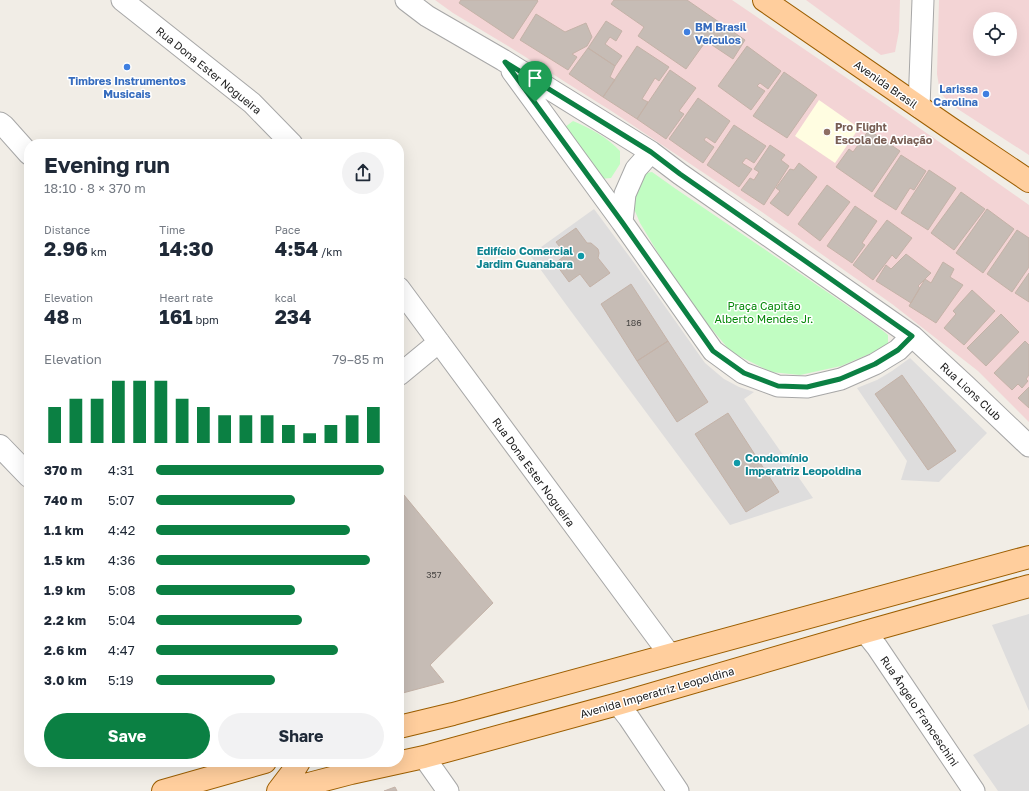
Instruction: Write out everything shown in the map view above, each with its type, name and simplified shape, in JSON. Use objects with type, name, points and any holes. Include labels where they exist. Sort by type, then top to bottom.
[{"type":"main road","name":"Avenida Brasil","points":[[764,0],[1029,181]]},
{"type":"main road","points":[[404,726],[1029,557]]},
{"type":"main road","name":"Avenida Imperatriz Leopoldina","points":[[404,761],[618,704],[1029,586]]},
{"type":"main road","points":[[163,791],[247,767]]},
{"type":"main road","points":[[278,791],[296,767]]},
{"type":"main road","name":"Avenida Imperatriz Leopoldina","points":[[282,791],[378,767]]},
{"type":"street","name":"Rua Dona Ester Nogueira","points":[[122,0],[252,103],[287,139]]},
{"type":"street","name":"Rua Lions Club","points":[[406,0],[427,16],[651,152],[680,174],[912,336],[1029,446]]},
{"type":"street","points":[[919,107],[923,0]]},
{"type":"street","name":"Rua Lions Club","points":[[505,62],[622,222],[713,351],[744,373],[778,386],[807,387],[840,379],[875,364],[898,350],[912,336]]},
{"type":"street","points":[[0,123],[24,148]]},
{"type":"street","points":[[622,222],[625,194],[636,169],[651,152]]},
{"type":"street","name":"Rua Dona Ester Nogueira","points":[[404,295],[670,655]]},
{"type":"street","points":[[404,371],[439,342]]},
{"type":"street","points":[[0,446],[24,471]]},
{"type":"street","name":"Rua Ângelo Franceschini","points":[[866,632],[974,791]]},
{"type":"street","points":[[618,704],[678,791]]},
{"type":"street","points":[[424,757],[448,791]]},
{"type":"shaded area","points":[[435,0],[732,0],[888,106],[1029,205],[1029,422],[978,371],[892,304],[762,212],[613,112],[453,13]]},
{"type":"shaded area","points":[[806,0],[900,0],[899,31],[895,52],[881,55]]},
{"type":"shaded area","points":[[939,0],[1029,0],[1029,155],[950,104],[940,92],[937,74]]},
{"type":"shaded area","name":"Pro Flight Escola de Aviação","points":[[819,100],[859,128],[835,163],[795,136]]},
{"type":"shaded area","points":[[594,209],[705,363],[724,379],[739,387],[754,392],[744,399],[813,498],[730,525],[530,255]]},
{"type":"shaded area","points":[[910,358],[987,433],[939,482],[901,480],[907,461],[857,388],[877,380]]},
{"type":"shaded area","points":[[1029,614],[1029,711],[992,625]]},
{"type":"shaded area","points":[[1029,724],[1029,791],[998,791],[973,755]]},
{"type":"green space","points":[[573,121],[598,133],[610,141],[620,151],[620,164],[611,178],[600,179],[565,127]]},
{"type":"green space","name":"Praça Capitão Alberto Mendes Jr.","points":[[652,172],[877,326],[888,335],[888,344],[881,349],[841,366],[800,375],[771,372],[731,352],[700,315],[664,263],[640,223],[632,204],[640,174]]},
{"type":"building","points":[[461,0],[538,1],[513,39],[459,3]]},
{"type":"building","name":"BM Brasil Veículos","points":[[614,0],[687,0],[745,40],[733,59],[706,41],[686,69],[638,36],[644,27],[611,4]]},
{"type":"building","points":[[536,14],[565,32],[586,23],[592,37],[587,46],[572,54],[577,57],[568,70],[520,40]]},
{"type":"building","points":[[606,21],[622,31],[616,41],[610,37],[605,44],[622,56],[615,66],[588,48]]},
{"type":"building","points":[[637,46],[669,67],[659,81],[655,78],[642,99],[648,102],[637,119],[603,97]]},
{"type":"building","points":[[747,46],[781,71],[768,89],[760,83],[757,86],[765,91],[751,110],[718,86]]},
{"type":"building","points":[[588,48],[615,66],[610,77],[615,80],[603,97],[569,74]]},
{"type":"building","points":[[670,70],[696,88],[679,111],[684,114],[666,139],[637,119]]},
{"type":"building","points":[[784,72],[817,95],[787,138],[753,116]]},
{"type":"building","points":[[698,98],[730,121],[715,143],[706,137],[704,140],[714,147],[703,163],[669,139]]},
{"type":"building","points":[[734,125],[766,146],[754,163],[746,158],[742,163],[752,169],[739,187],[707,165]]},
{"type":"building","points":[[869,130],[900,151],[872,192],[836,167],[849,149],[853,152]]},
{"type":"building","points":[[770,145],[785,155],[781,160],[789,166],[764,205],[741,190],[750,178],[754,180],[759,172],[754,169]]},
{"type":"building","points":[[901,155],[926,171],[914,190],[910,188],[896,210],[874,196]]},
{"type":"building","points":[[799,163],[817,177],[788,216],[770,203],[780,191],[776,188],[790,169],[794,170]]},
{"type":"building","points":[[929,170],[956,188],[928,230],[901,213]]},
{"type":"building","points":[[827,185],[850,202],[820,241],[798,224]]},
{"type":"building","points":[[961,192],[985,209],[954,250],[931,233]]},
{"type":"building","points":[[855,206],[877,221],[862,243],[865,245],[852,263],[827,246]]},
{"type":"building","points":[[987,209],[1014,229],[983,273],[956,253]]},
{"type":"building","points":[[887,220],[912,238],[896,259],[892,255],[873,280],[853,265]]},
{"type":"building","name":"Edifício Comercial Jardim Guanabara","points":[[576,228],[587,243],[591,243],[598,249],[598,258],[610,273],[590,287],[580,274],[569,282],[555,263],[566,255],[556,242]]},
{"type":"building","points":[[1017,230],[1029,238],[1029,267],[1012,292],[987,274]]},
{"type":"building","points":[[906,254],[931,273],[918,286],[920,288],[911,303],[876,281],[886,265],[891,269]]},
{"type":"building","points":[[943,262],[954,269],[950,277],[963,285],[936,323],[909,306],[925,279],[931,283]]},
{"type":"building","points":[[1029,273],[1029,302],[1015,293]]},
{"type":"building","points":[[631,284],[668,341],[637,361],[601,304]]},
{"type":"building","points":[[972,290],[995,311],[964,345],[944,328],[956,314],[953,311]]},
{"type":"building","points":[[1001,314],[1019,332],[986,366],[967,348]]},
{"type":"building","points":[[668,341],[708,402],[677,422],[637,361]]},
{"type":"building","points":[[1025,341],[1029,345],[1029,375],[1026,379],[1028,381],[1022,388],[1018,384],[1012,390],[994,373]]},
{"type":"building","points":[[902,375],[956,451],[928,470],[875,394]]},
{"type":"building","points":[[1029,387],[1029,408],[1018,398]]},
{"type":"building","name":"Condomínio Imperatriz Leopoldina","points":[[728,413],[779,492],[746,512],[695,434]]},
{"type":"building","points":[[404,495],[493,603],[430,665],[444,682],[404,693]]},
{"type":"building","points":[[395,787],[397,791],[384,791]]},
{"type":"place","name":"BM Brasil Veículos","points":[[687,32]]},
{"type":"place","name":"Timbres Instrumentos Musicais","points":[[127,67]]},
{"type":"place","name":"Larissa Carolina","points":[[986,94]]},
{"type":"place","name":"Pro Flight Escola de Aviação","points":[[827,132]]},
{"type":"place","name":"Edifício Comercial Jardim Guanabara","points":[[581,256]]},
{"type":"place","name":"Condomínio Imperatriz Leopoldina","points":[[737,463]]},
{"type":"route","points":[[505,62],[651,152],[680,174],[912,336],[898,350],[875,364],[840,379],[807,387],[778,386],[744,373],[713,351],[535,102],[505,62]]}]
